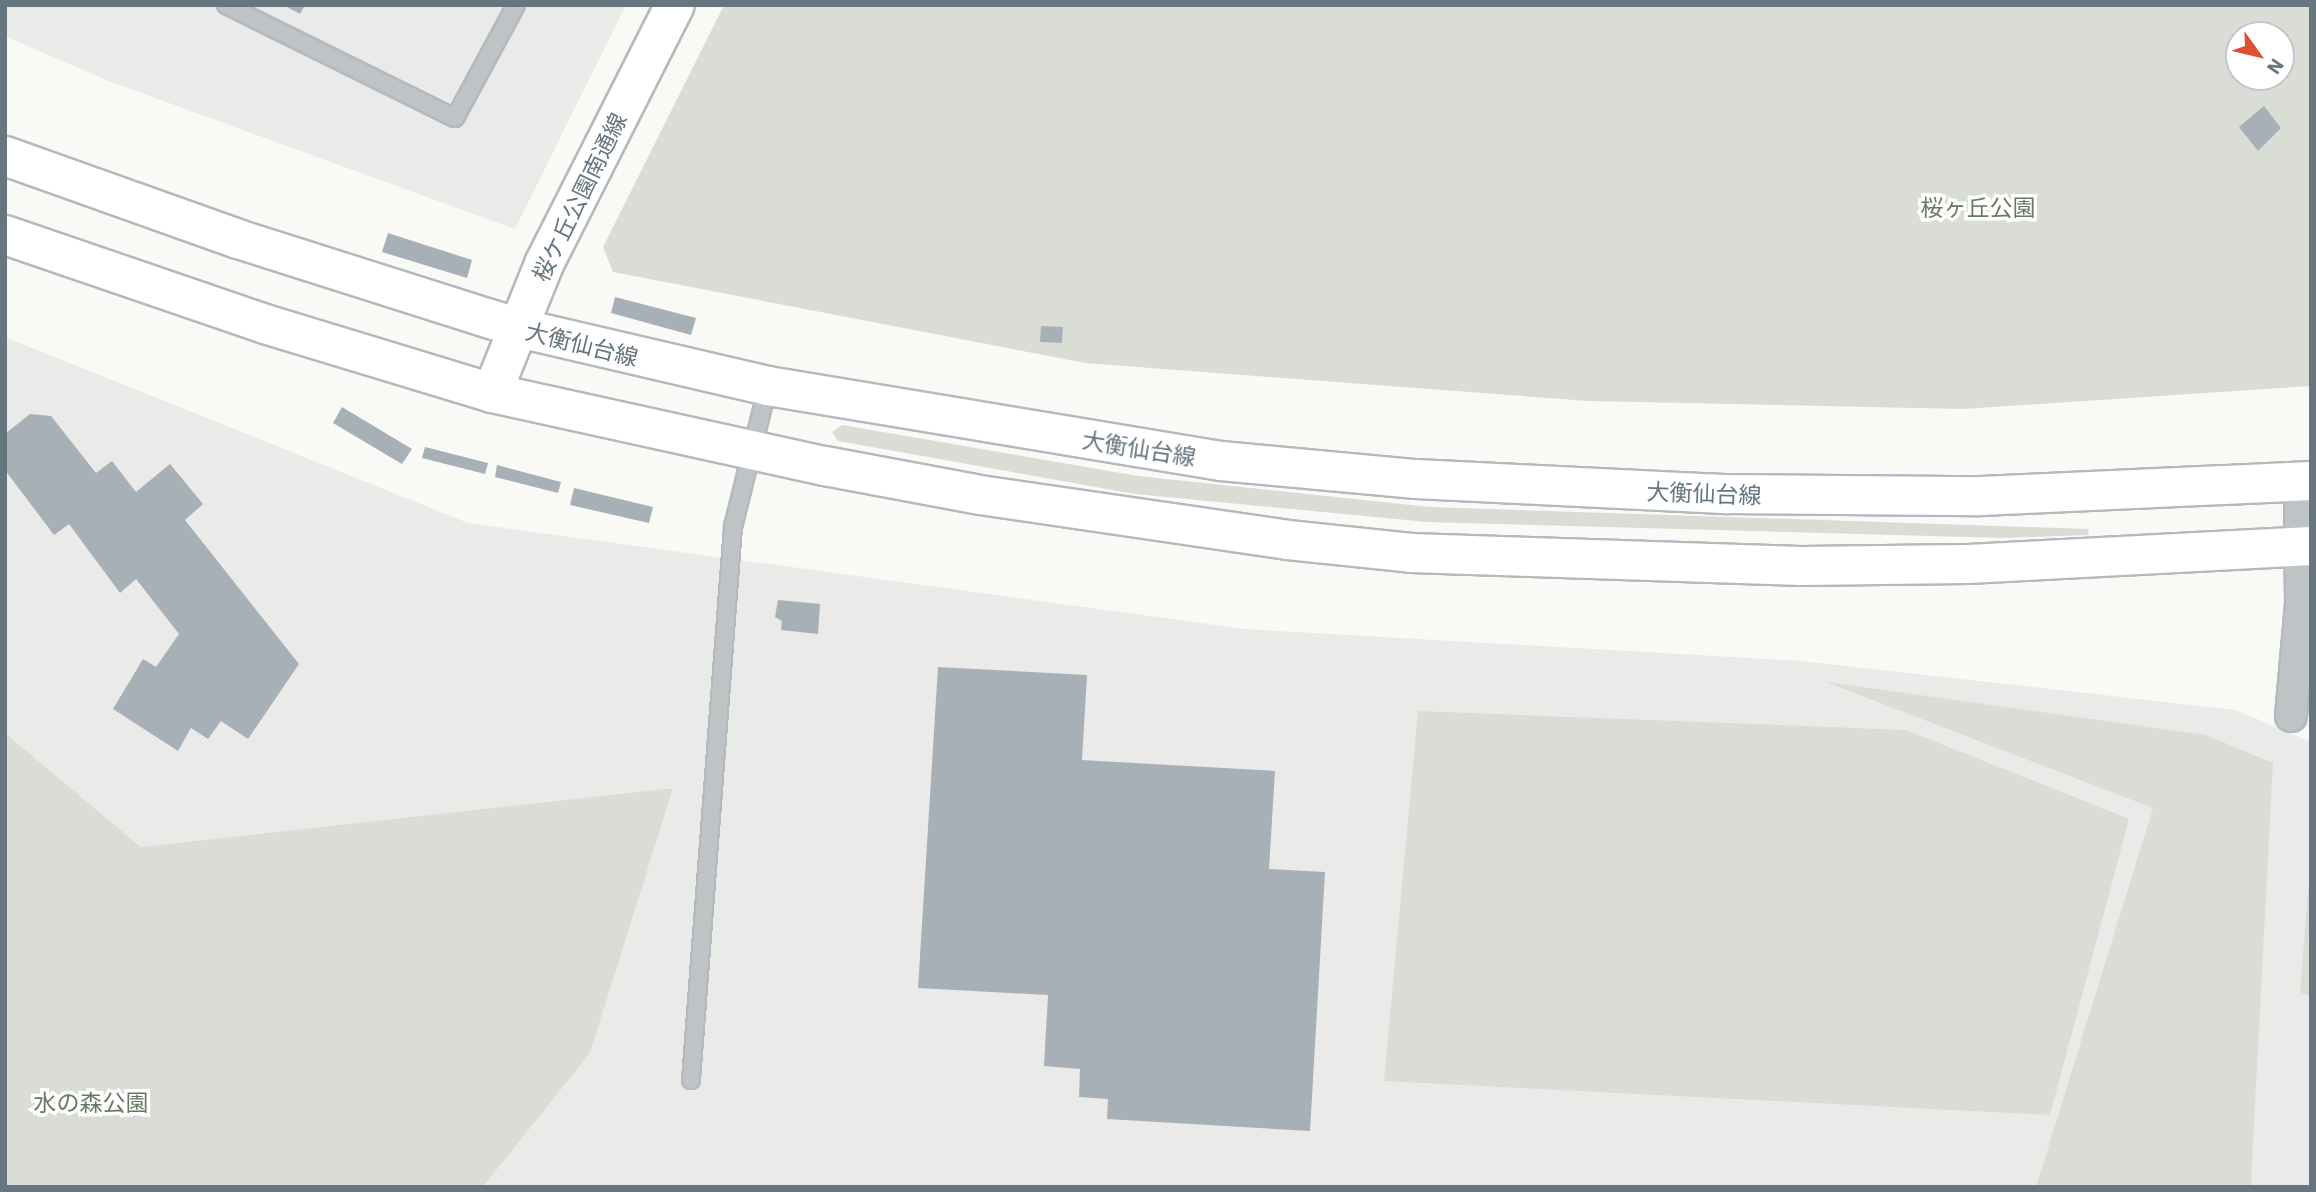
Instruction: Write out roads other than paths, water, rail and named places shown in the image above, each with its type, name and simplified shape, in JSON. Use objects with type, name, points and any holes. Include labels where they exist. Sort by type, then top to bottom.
[{"type":"main road","name":"桜ケ丘公園南通線","points":[[492,393],[544,264],[675,5]]},
{"type":"main road","name":"大衡仙台線","points":[[5,156],[238,239],[519,328],[768,386],[1221,461],[1519,486],[1728,494],[1981,496],[2305,481]]},
{"type":"main road","points":[[5,235],[265,324],[492,393],[751,450],[979,495],[1411,553],[1801,566],[1968,564],[2306,546]]},
{"type":"street","points":[[2291,716],[2306,546],[2305,481]]},
{"type":"lane","points":[[226,5],[454,118],[516,5]]},
{"type":"lane","points":[[691,1080],[731,547],[751,450],[768,386]]},
{"type":"park label","name":"桜ヶ丘公園","points":[[1978,207]]},
{"type":"park label","name":"水の森公園","points":[[91,1102]]}]
